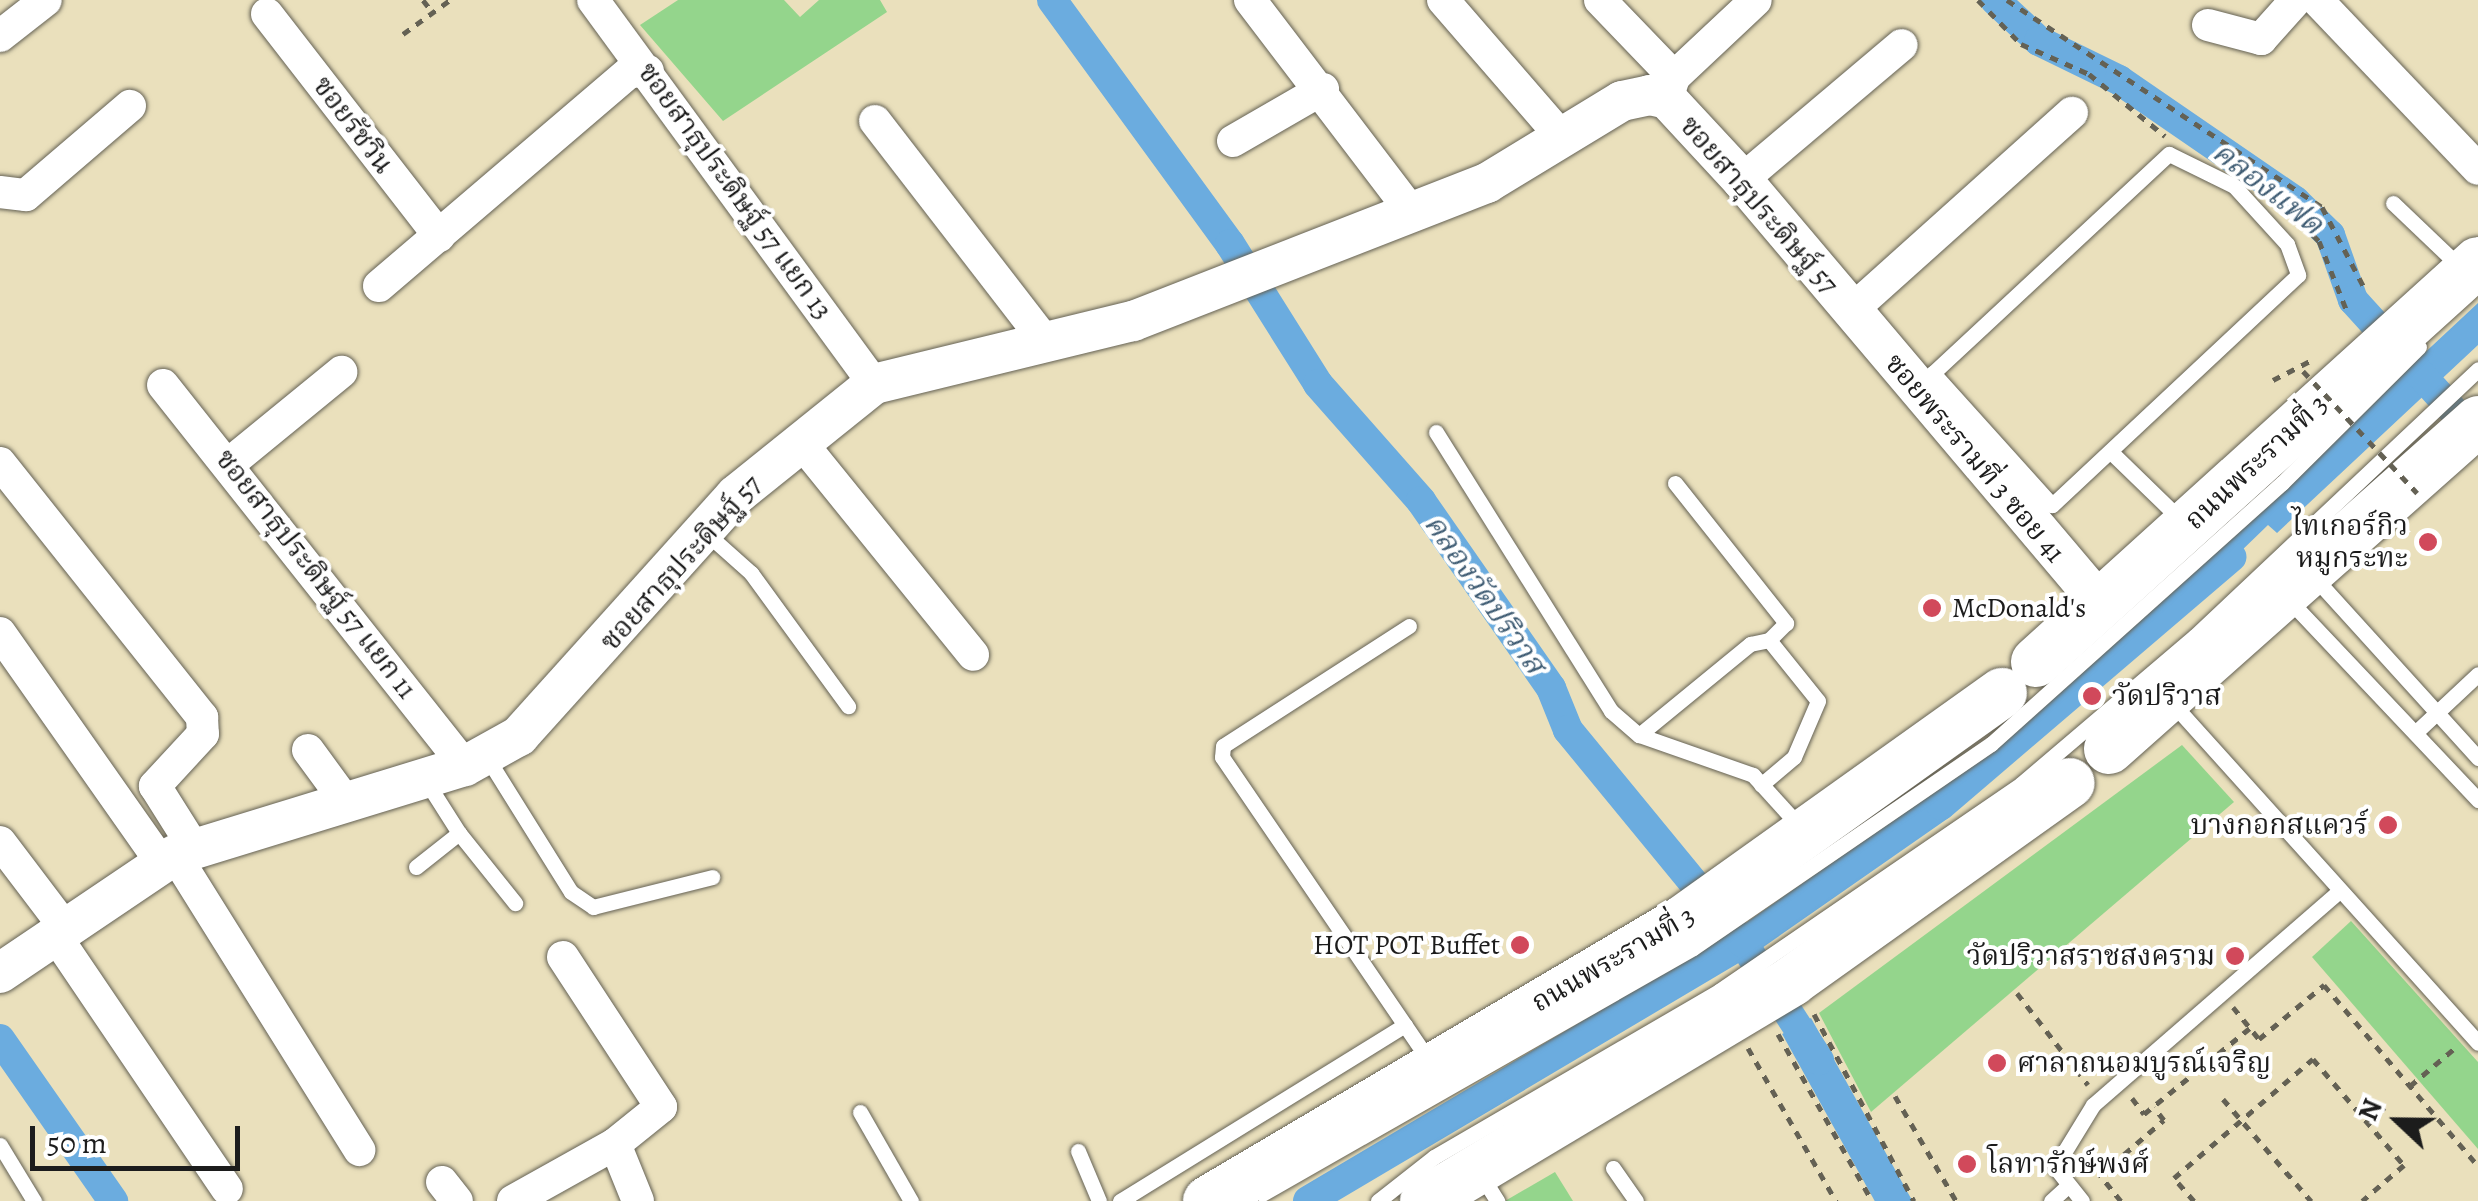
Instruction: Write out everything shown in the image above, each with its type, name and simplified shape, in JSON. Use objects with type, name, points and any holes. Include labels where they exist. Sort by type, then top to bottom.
[{"type":"main road","name":"ถนนพระรามที่ 3","points":[[1208,1201],[1418,1044],[1688,935],[1736,902],[1806,835],[2019,678],[2187,526],[2366,384],[2456,292]]},
{"type":"main road","points":[[2109,749],[2298,585],[2441,438]]},
{"type":"main road","points":[[1425,1201],[1487,1185],[1769,996],[2070,783]]},
{"type":"street","points":[[0,36],[46,0]]},
{"type":"street","name":"ซอยสาธุประดิษฐ์ 57 แยก 13","points":[[594,0],[874,384]]},
{"type":"street","points":[[1250,0],[1323,89],[1410,210]]},
{"type":"street","points":[[1443,0],[1560,135]]},
{"type":"street","points":[[1600,0],[1670,88]]},
{"type":"street","name":"ซอยสาธุประดิษฐ์ 57","points":[[0,973],[58,928],[176,855],[476,761],[554,706],[704,531],[800,440],[874,384],[1046,342],[1226,286],[1487,182],[1622,101],[1670,88],[1756,0]]},
{"type":"street","points":[[2208,25],[2260,39],[2296,0]]},
{"type":"street","points":[[2318,0],[2478,169]]},
{"type":"street","name":"ซอยรัชวิน","points":[[267,14],[440,236]]},
{"type":"street","points":[[1742,180],[1902,45]]},
{"type":"street","points":[[379,286],[630,72],[648,71]]},
{"type":"street","name":"ซอยสาธุประดิษฐ์ 57","points":[[1670,88],[1851,311]]},
{"type":"street","points":[[1233,140],[1323,89]]},
{"type":"street","points":[[0,192],[26,195],[130,106]]},
{"type":"street","points":[[1851,311],[2072,114]]},
{"type":"street","points":[[875,121],[1046,342]]},
{"type":"street","name":"ซอยพระรามที่ 3 ซอย 41","points":[[1851,311],[2100,603]]},
{"type":"street","points":[[230,463],[341,372]]},
{"type":"street","name":"ซอยสาธุประดิษฐ์ 57 แยก 11","points":[[163,385],[476,761]]},
{"type":"street","points":[[800,440],[972,655]]},
{"type":"street","points":[[0,462],[202,717],[203,734],[155,786],[176,855]]},
{"type":"street","points":[[0,634],[176,855],[359,1150]]},
{"type":"street","points":[[308,750],[346,802]]},
{"type":"street","points":[[0,842],[227,1189]]},
{"type":"street","points":[[513,1201],[615,1144],[661,1107],[563,958]]},
{"type":"street","points":[[615,1144],[638,1201]]},
{"type":"lane","points":[[2168,154],[2234,186],[2294,253],[2298,275],[2114,455],[2052,505],[1933,373],[2168,154]]},
{"type":"lane","points":[[2393,203],[2456,292]]},
{"type":"lane","points":[[1378,1201],[1434,1157],[1769,996],[2441,438],[2478,369]]},
{"type":"lane","points":[[1736,902],[1990,744],[2366,384]]},
{"type":"lane","points":[[1436,432],[1611,711],[1639,736],[1761,785],[1806,835]]},
{"type":"lane","points":[[2114,455],[2187,526]]},
{"type":"lane","points":[[1639,736],[1750,644],[1769,640],[1786,623],[1675,483]]},
{"type":"lane","points":[[704,531],[751,573],[848,706]]},
{"type":"lane","points":[[2298,585],[2437,712],[2478,758]]},
{"type":"lane","points":[[2298,585],[2416,733],[2478,800]]},
{"type":"lane","points":[[1120,1201],[1418,1044],[1222,757],[1223,746],[1409,626]]},
{"type":"lane","points":[[1761,785],[1794,757],[1818,702],[1769,640]]},
{"type":"lane","points":[[2416,733],[2478,674]]},
{"type":"lane","points":[[2167,698],[2474,1038]]},
{"type":"lane","points":[[476,761],[571,892],[593,907],[712,877]]},
{"type":"lane","points":[[423,778],[459,833],[515,903]]},
{"type":"lane","points":[[416,868],[459,833]]},
{"type":"lane","points":[[2082,1201],[2055,1167],[2099,1100],[2340,890]]},
{"type":"lane","points":[[1244,1201],[1688,935]]},
{"type":"lane","points":[[860,1112],[911,1201]]},
{"type":"lane","points":[[0,1146],[34,1201]]},
{"type":"lane","points":[[1078,1151],[1099,1201]]},
{"type":"lane","points":[[1614,1168],[1636,1201]]},
{"type":"lane","points":[[2052,1201],[2069,1185]]},
{"type":"path","points":[[423,0],[433,12]]},
{"type":"path","points":[[403,34],[450,0]]},
{"type":"path","points":[[2008,0],[2322,207],[2366,291]]},
{"type":"path","points":[[2273,380],[2310,359],[2303,371],[2417,493]]},
{"type":"path","points":[[2144,1114],[2200,1073],[2250,1028],[2259,1039],[2324,984],[2478,1166]]},
{"type":"path","points":[[2017,993],[2099,1100]]},
{"type":"path","points":[[1769,996],[1796,1120],[1836,1201]]},
{"type":"path","points":[[1769,996],[1872,1201]]},
{"type":"path","points":[[1769,996],[1914,1201]]},
{"type":"path","points":[[2409,1087],[2474,1038]]},
{"type":"path","points":[[2194,1201],[2174,1178],[2314,1058],[2404,1165],[2362,1201]]},
{"type":"path","points":[[1895,1096],[1956,1201]]},
{"type":"path","points":[[2224,1100],[2311,1201]]},
{"type":"path","points":[[2122,1201],[2100,1174],[2164,1120],[2154,1107]]},
{"type":"path","points":[[2367,1122],[2386,1107]]},
{"type":"green space","points":[[678,0],[784,0],[800,17],[819,0],[880,0],[887,12],[723,121],[640,25]]},
{"type":"green space","points":[[2182,745],[2234,802],[1871,1112],[1819,1013]]},
{"type":"green space","points":[[2351,921],[2478,1062],[2478,1149],[2312,957]]},
{"type":"green space","points":[[1555,1172],[1573,1201],[1505,1201]]},
{"type":"water","points":[[2478,303],[2478,345],[2277,533],[2268,525],[2206,585],[2192,570]]},
{"type":"water","points":[[1811,1018],[1912,1201],[1875,1201],[1782,1034]]},
{"type":"waterway","name":"คลองวัดปริวาส","points":[[1052,0],[1230,244],[1318,384],[1421,501],[1551,688],[1568,730],[1743,943],[1819,1060]]},
{"type":"waterway","name":"คลองแฟด","points":[[1995,0],[2039,41],[2119,80],[2295,201],[2330,235],[2353,300],[2478,438]]},
{"type":"waterway","points":[[1308,1201],[1743,943],[1941,805],[2231,557]]},
{"type":"waterway","points":[[0,1039],[113,1201]]},
{"type":"place","name":"ไทเกอร์กิว หมูกระทะ","points":[[2428,542]]},
{"type":"place","name":"McDonald's","points":[[1932,608]]},
{"type":"place","name":"วัดปริวาส","points":[[2092,696]]},
{"type":"place","name":"บางกอกสแควร์","points":[[2388,825]]},
{"type":"place","name":"HOT POT Buffet","points":[[1520,945]]},
{"type":"place","name":"วัดปริวาสราชสงคราม","points":[[2235,956]]},
{"type":"place","name":"ศาลาถนอมบูรณ์เจริญ","points":[[1997,1063]]},
{"type":"place","name":"โลทารักษ์พงศ์","points":[[1967,1164]]}]
